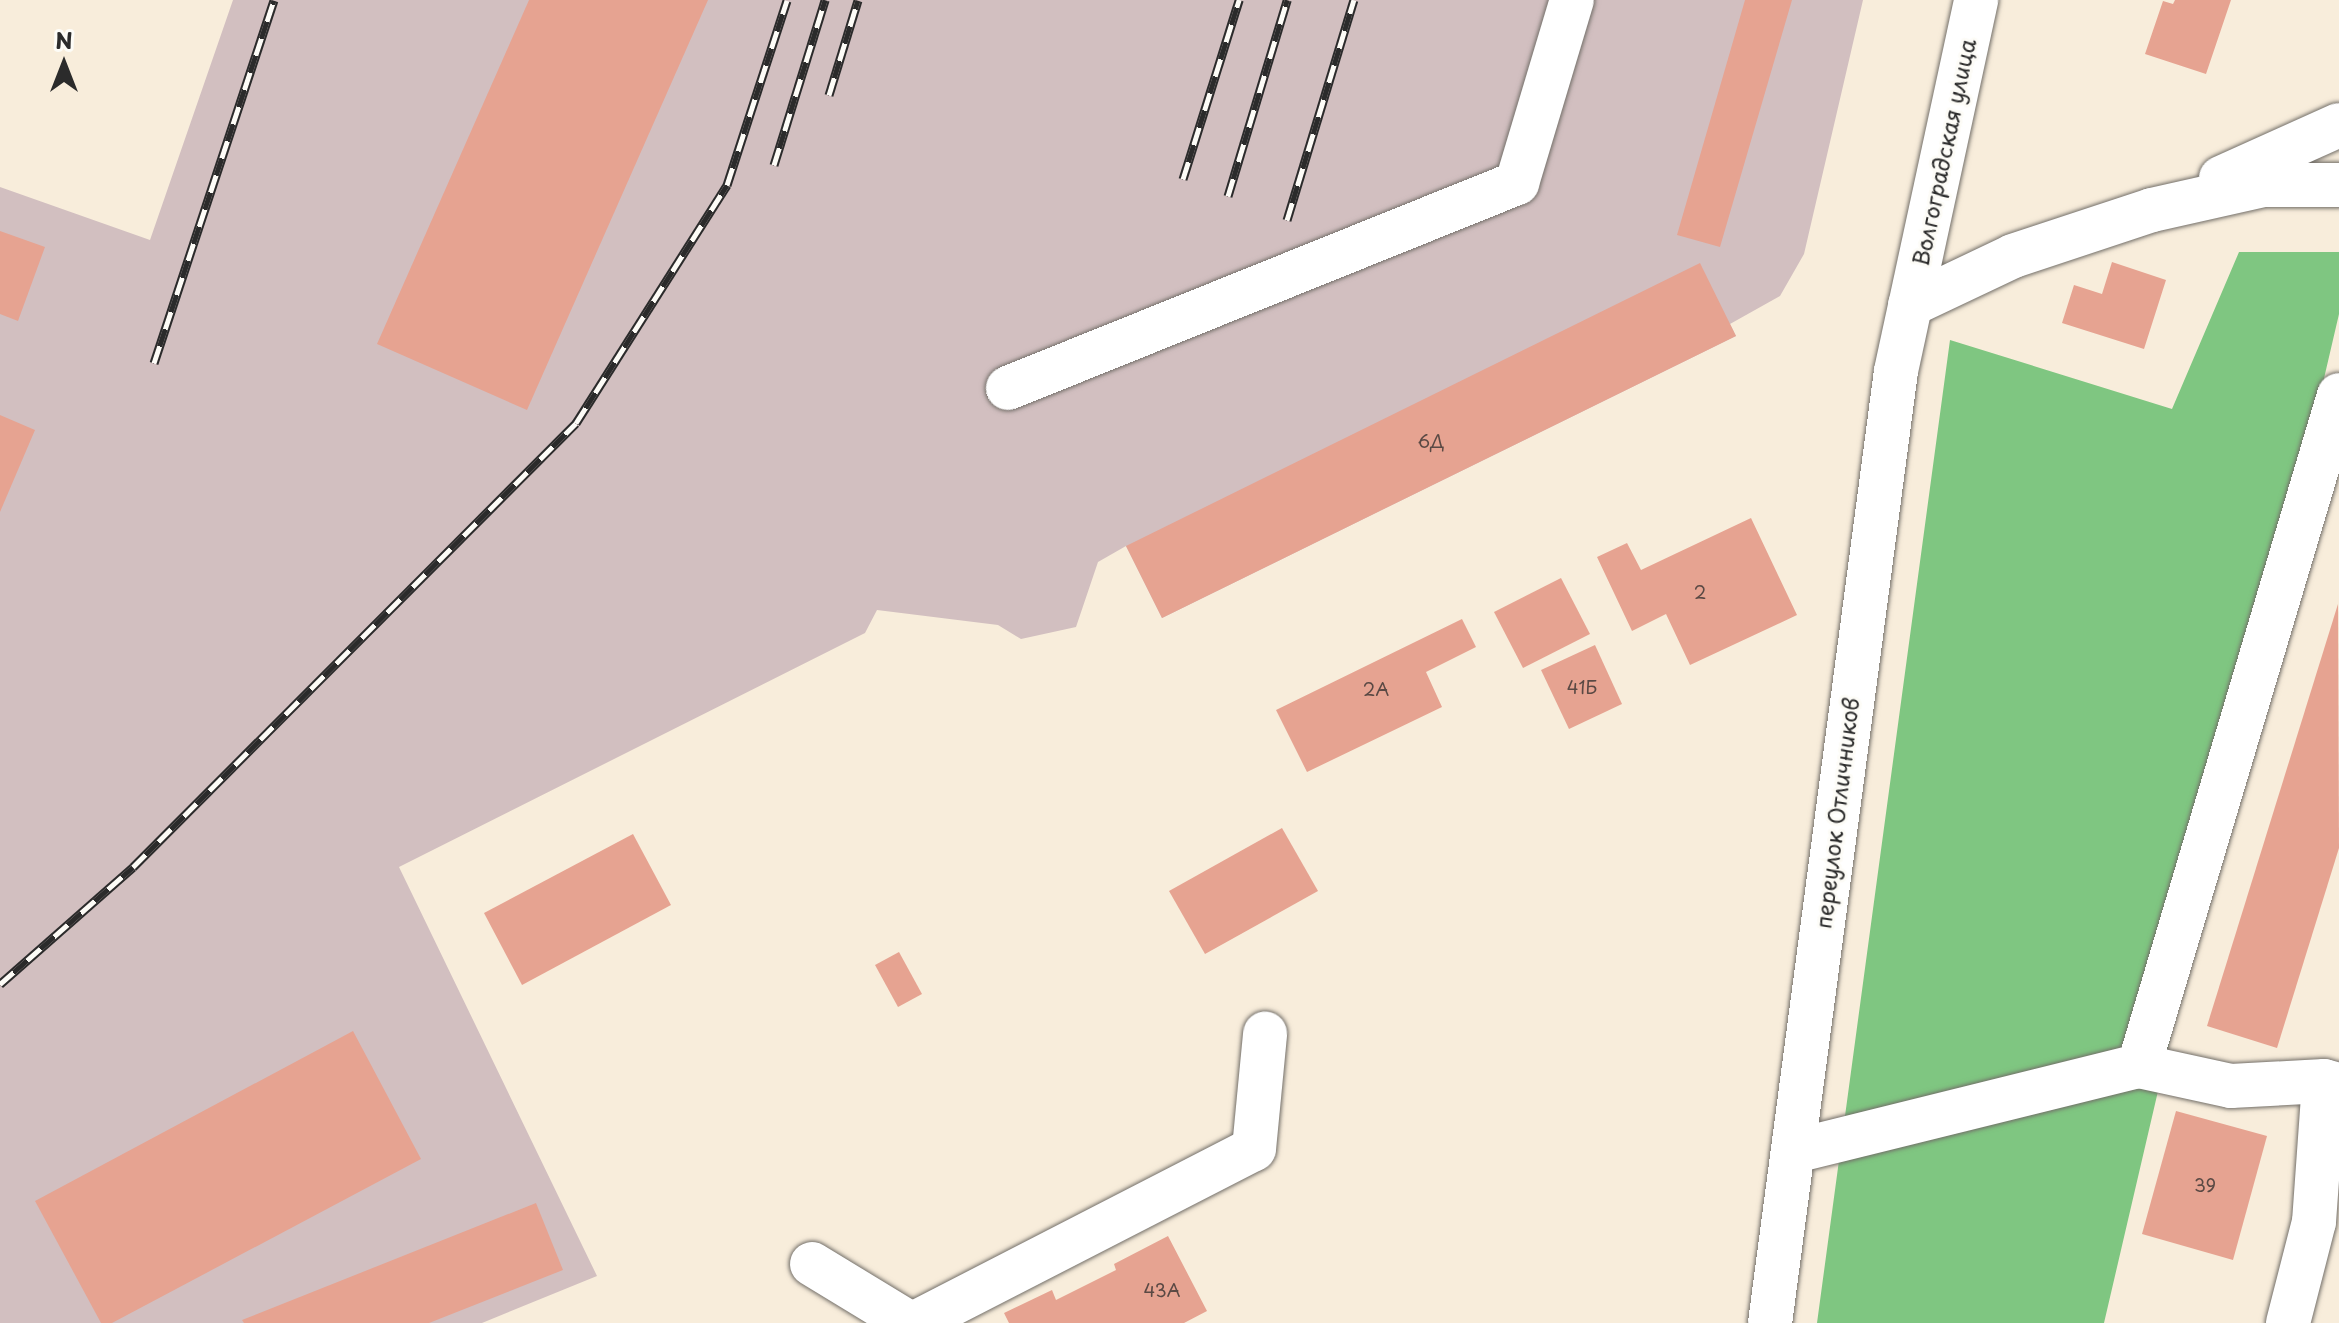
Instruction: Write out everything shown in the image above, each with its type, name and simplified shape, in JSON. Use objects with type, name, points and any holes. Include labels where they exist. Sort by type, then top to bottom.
[{"type":"main road","points":[[1008,388],[1517,183],[1572,0]]},
{"type":"main road","name":"Волгоградская улица","points":[[1910,305],[1976,0]]},
{"type":"main road","points":[[2152,210],[2339,125]]},
{"type":"main road","points":[[1910,305],[2013,256],[2152,210],[2263,185],[2339,185]]},
{"type":"main road","name":"переулок Отличников","points":[[1770,1323],[1795,1151],[1849,706],[1896,371],[1910,305]]},
{"type":"main road","points":[[2139,1066],[2339,395]]},
{"type":"main road","points":[[915,1323],[1254,1149],[1265,1034]]},
{"type":"main road","points":[[1795,1151],[2139,1066],[2231,1086],[2331,1083],[2314,1222],[2288,1323]]},
{"type":"main road","points":[[812,1264],[909,1323]]},
{"type":"shaded area","points":[[233,0],[1863,0],[1804,254],[1780,296],[1730,324],[1736,336],[1162,618],[1126,546],[1098,562],[1076,627],[1021,639],[998,625],[877,610],[865,633],[399,867],[597,1276],[482,1323],[0,1323],[0,187],[150,240]]},
{"type":"green space","points":[[2239,252],[2339,252],[2339,314],[2104,1323],[1817,1323],[1950,340],[2172,409]]},
{"type":"building","points":[[529,0],[708,0],[527,410],[377,344]]},
{"type":"building","points":[[1745,0],[1792,0],[1720,247],[1677,235]]},
{"type":"building","points":[[2175,0],[2231,0],[2206,74],[2145,54],[2163,1],[2173,4]]},
{"type":"building","points":[[0,231],[45,247],[18,321],[0,314]]},
{"type":"building","points":[[2112,262],[2166,280],[2144,349],[2062,323],[2074,285],[2102,294]]},
{"type":"building","points":[[1700,263],[1736,336],[1162,618],[1126,546]]},
{"type":"building","points":[[0,415],[35,430],[0,512]]},
{"type":"building","points":[[1751,518],[1797,615],[1690,665],[1666,614],[1632,631],[1597,557],[1627,543],[1641,570]]},
{"type":"building","points":[[1561,578],[1590,634],[1523,668],[1494,612]]},
{"type":"building","points":[[2338,604],[2339,848],[2277,1048],[2207,1026]]},
{"type":"building","points":[[1462,619],[1476,647],[1426,672],[1442,707],[1307,772],[1276,710]]},
{"type":"building","points":[[1595,645],[1622,704],[1569,729],[1541,670]]},
{"type":"building","points":[[1282,828],[1318,891],[1205,954],[1169,891]]},
{"type":"building","points":[[633,834],[671,905],[522,985],[484,913]]},
{"type":"building","points":[[899,952],[922,994],[898,1007],[875,965]]},
{"type":"building","points":[[353,1031],[421,1159],[112,1323],[101,1323],[35,1201]]},
{"type":"building","points":[[2176,1111],[2267,1136],[2233,1260],[2142,1234]]},
{"type":"building","points":[[536,1203],[563,1270],[429,1323],[244,1323],[242,1320]]},
{"type":"building","points":[[1168,1236],[1207,1311],[1184,1323],[1009,1323],[1004,1313],[1052,1290],[1056,1300],[1116,1270],[1114,1264]]},
{"type":"railway","points":[[154,363],[274,0]]},
{"type":"railway","points":[[0,984],[133,867],[576,423],[727,185],[787,0]]},
{"type":"railway","points":[[774,165],[825,0]]},
{"type":"railway","points":[[829,95],[858,0]]},
{"type":"railway","points":[[1183,179],[1239,0]]},
{"type":"railway","points":[[1228,196],[1287,0]]},
{"type":"railway","points":[[1287,220],[1354,0]]}]
